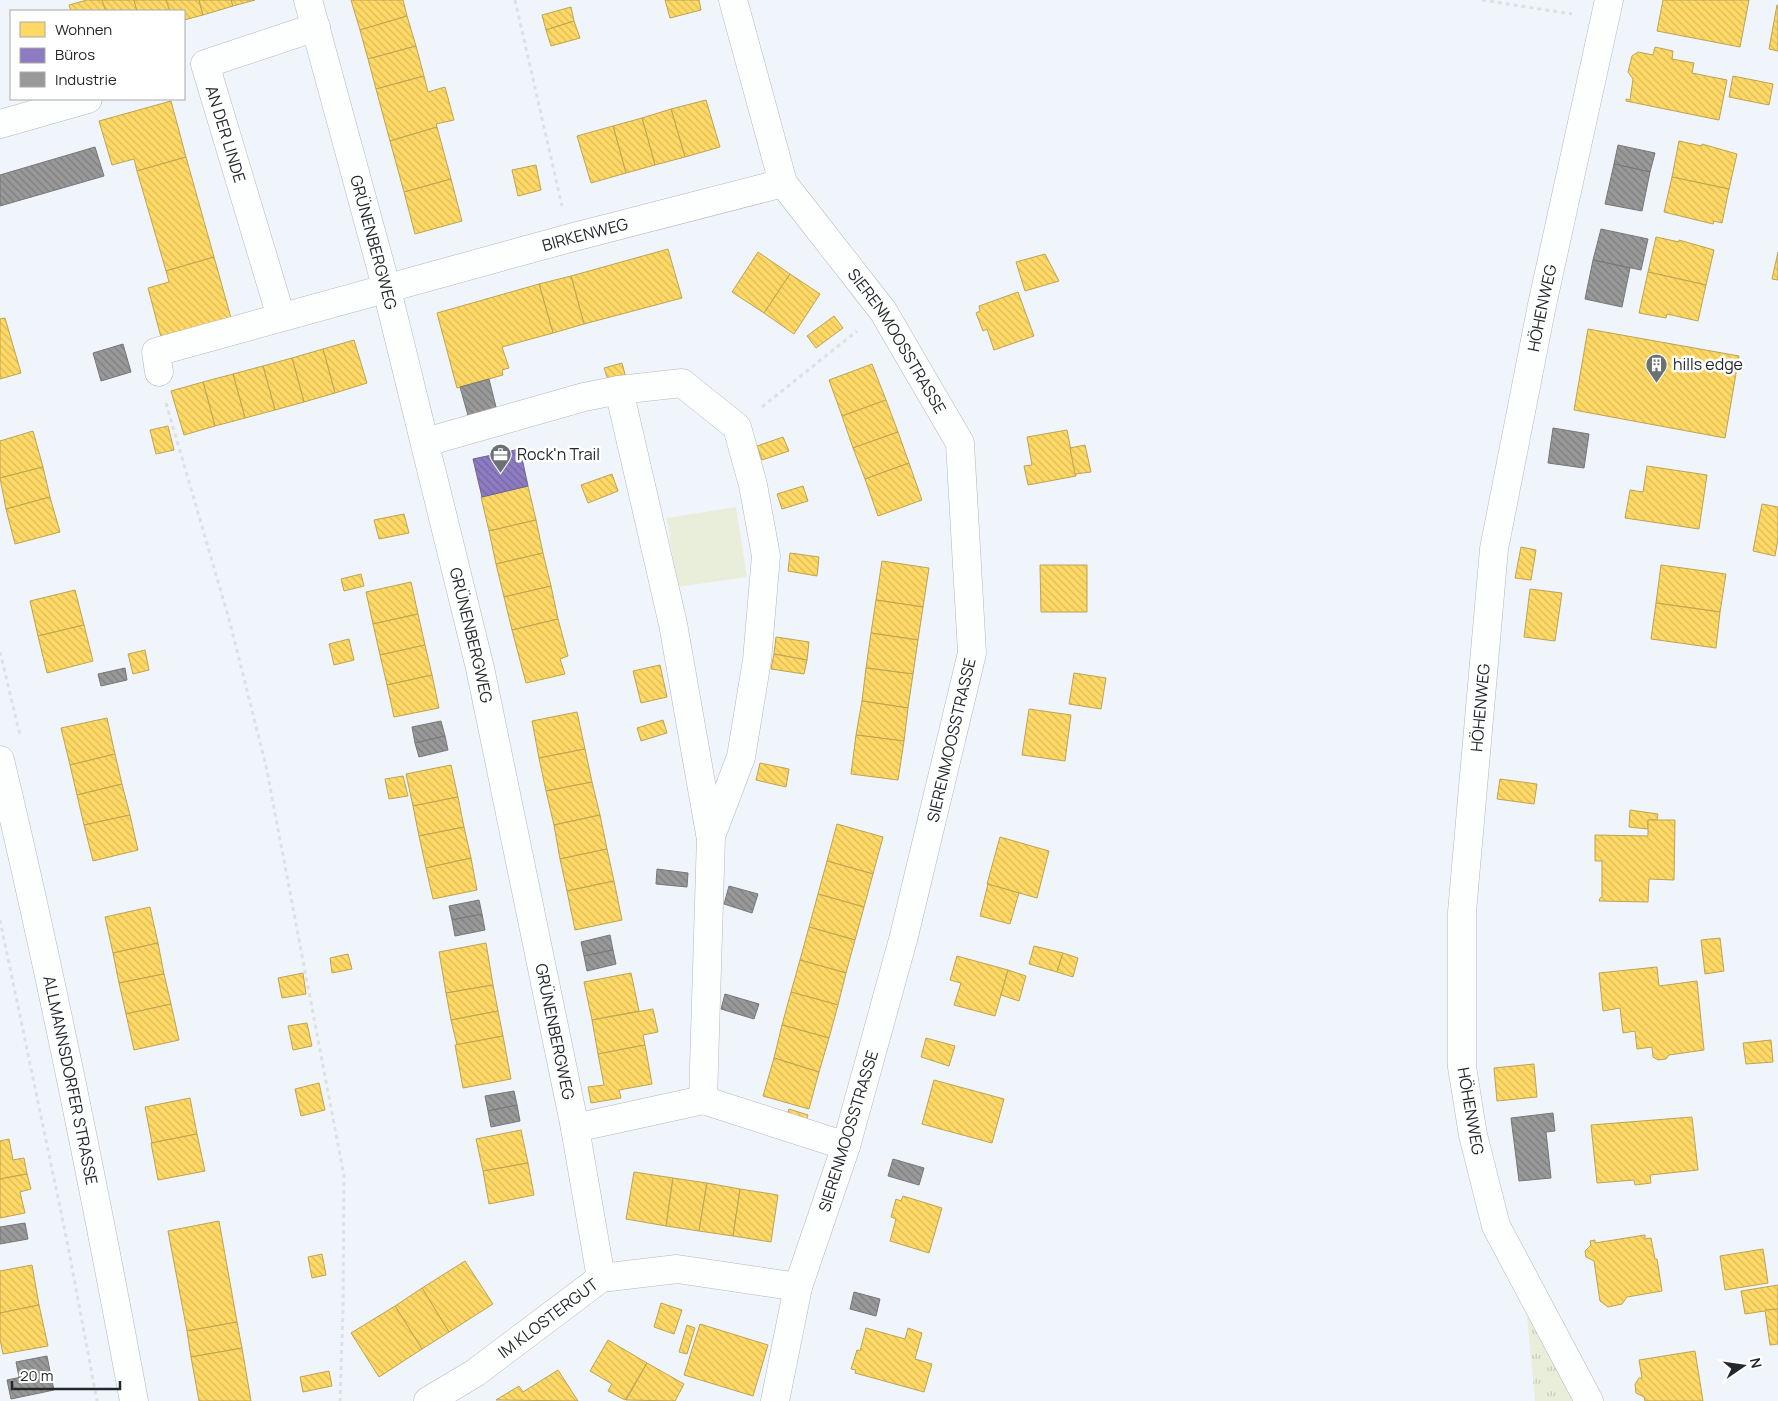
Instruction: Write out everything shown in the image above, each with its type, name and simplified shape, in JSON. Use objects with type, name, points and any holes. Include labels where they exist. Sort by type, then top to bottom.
[{"type":"street","name":"GRÜNENBERGWEG","points":[[308,0],[387,290],[426,442],[480,668],[575,1128],[601,1278]]},
{"type":"street","name":"SIERENMOOSSTRASSE","points":[[733,0],[783,183],[883,311],[960,443],[972,653],[904,936],[846,1146],[798,1287],[775,1401]]},
{"type":"street","name":"HÖHENWEG","points":[[1589,1401],[1496,1226],[1472,1135],[1462,1066],[1462,912],[1494,549],[1544,295],[1607,10]]},
{"type":"street","name":"AN DER LINDE","points":[[280,317],[194,67],[316,27]]},
{"type":"street","points":[[0,124],[84,100]]},
{"type":"street","name":"BIRKENWEG","points":[[387,290],[570,238],[783,183]]},
{"type":"street","points":[[159,372],[156,352],[280,317],[387,290]]},
{"type":"street","points":[[426,442],[584,397],[619,390],[682,383],[737,427],[752,485],[766,556],[757,660],[741,757],[711,836]]},
{"type":"street","points":[[619,390],[673,624],[711,836],[702,1100]]},
{"type":"street","name":"ALLMANNSDORFER STRASSE","points":[[0,760],[29,880],[98,1208],[134,1401]]},
{"type":"street","points":[[575,1128],[702,1100],[846,1146]]},
{"type":"street","name":"IM KLOSTERGUT","points":[[428,1401],[475,1373],[601,1278],[677,1269],[798,1287]]},
{"type":"path","points":[[515,0],[570,238]]},
{"type":"path","points":[[1482,0],[1607,10]]},
{"type":"path","points":[[737,427],[883,311]]},
{"type":"path","points":[[159,372],[171,423],[229,619],[266,766],[343,1166],[343,1309],[340,1401]]},
{"type":"path","points":[[0,920],[67,1241],[97,1401]]},
{"type":"green space","points":[[736,507],[747,577],[677,587],[667,518]]},
{"type":"green space","points":[[1524,1283],[1589,1401],[1535,1401]]},
{"type":"building: Wohnen","points":[[87,0],[102,0],[106,10],[71,10],[69,5]]},
{"type":"building: Wohnen","points":[[102,0],[134,0],[137,10],[106,10]]},
{"type":"building: Wohnen","points":[[134,0],[166,0],[170,10],[137,10]]},
{"type":"building: Wohnen","points":[[166,0],[199,0],[203,15],[185,20],[185,10],[170,10]]},
{"type":"building: Wohnen","points":[[199,0],[231,0],[233,6],[203,15]]},
{"type":"building: Wohnen","points":[[231,0],[255,0],[233,6]]},
{"type":"building: Wohnen","points":[[351,0],[403,0],[407,16],[360,30]]},
{"type":"building: Wohnen","points":[[665,0],[699,0],[701,10],[670,18]]},
{"type":"building: Wohnen","points":[[1663,0],[1749,0],[1740,47],[1657,31]]},
{"type":"building: Wohnen","points":[[1778,5],[1778,51],[1769,49]]},
{"type":"building: Wohnen","points":[[571,7],[574,21],[546,30],[542,15]]},
{"type":"building: Wohnen","points":[[407,16],[416,46],[368,59],[360,30]]},
{"type":"building: Wohnen","points":[[574,21],[580,38],[551,46],[546,30]]},
{"type":"building: Wohnen","points":[[416,46],[424,76],[376,89],[368,59]]},
{"type":"building: Wohnen","points":[[1655,47],[1673,51],[1672,59],[1694,63],[1692,73],[1727,80],[1719,120],[1626,101],[1626,99],[1630,100],[1633,79],[1628,72],[1632,56],[1638,52],[1653,55]]},
{"type":"building: Wohnen","points":[[424,76],[428,92],[445,87],[454,120],[436,124],[437,127],[390,141],[376,89]]},
{"type":"building: Wohnen","points":[[1733,76],[1773,84],[1769,105],[1729,97]]},
{"type":"building: Wohnen","points":[[706,100],[720,147],[685,157],[671,109]]},
{"type":"building: Wohnen","points":[[171,101],[186,157],[137,171],[134,159],[112,165],[99,121]]},
{"type":"building: Wohnen","points":[[671,109],[685,157],[655,165],[642,118]]},
{"type":"building: Wohnen","points":[[642,118],[655,165],[626,173],[613,126]]},
{"type":"building: Wohnen","points":[[613,126],[626,173],[591,183],[577,136]]},
{"type":"building: Wohnen","points":[[437,127],[451,179],[404,192],[390,141]]},
{"type":"building: Wohnen","points":[[1679,141],[1702,146],[1702,144],[1737,154],[1729,189],[1672,177]]},
{"type":"building: Wohnen","points":[[186,157],[214,257],[166,271],[137,171]]},
{"type":"building: Wohnen","points":[[536,165],[541,190],[518,196],[512,170]]},
{"type":"building: Wohnen","points":[[1672,177],[1729,189],[1722,223],[1714,221],[1713,224],[1664,212]]},
{"type":"building: Wohnen","points":[[451,179],[462,221],[415,234],[404,192]]},
{"type":"building: Wohnen","points":[[1656,237],[1679,242],[1679,240],[1714,250],[1706,285],[1648,272]]},
{"type":"building: Wohnen","points":[[668,249],[682,298],[584,324],[571,276]]},
{"type":"building: Wohnen","points":[[758,252],[790,274],[764,313],[732,292]]},
{"type":"building: Wohnen","points":[[1778,252],[1778,280],[1772,279]]},
{"type":"building: Wohnen","points":[[1045,254],[1059,281],[1025,291],[1016,262]]},
{"type":"building: Wohnen","points":[[214,257],[231,318],[161,337],[148,288],[169,282],[166,271]]},
{"type":"building: Wohnen","points":[[1648,272],[1706,285],[1698,321],[1667,314],[1666,318],[1639,313]]},
{"type":"building: Wohnen","points":[[790,274],[820,294],[794,334],[764,313]]},
{"type":"building: Wohnen","points":[[571,276],[584,324],[553,333],[539,284]]},
{"type":"building: Wohnen","points":[[539,284],[553,333],[502,347],[509,368],[502,370],[503,375],[457,388],[437,313]]},
{"type":"building: Wohnen","points":[[1018,292],[1034,336],[994,350],[987,329],[983,331],[976,313],[980,311],[979,306]]},
{"type":"building: Wohnen","points":[[834,316],[843,328],[816,348],[807,336]]},
{"type":"building: Wohnen","points":[[5,318],[21,373],[0,379],[0,319]]},
{"type":"building: Wohnen","name":"hills edge","points":[[1588,329],[1739,356],[1725,438],[1574,410]]},
{"type":"building: Wohnen","points":[[354,340],[367,383],[335,393],[323,349]]},
{"type":"building: Wohnen","points":[[323,349],[335,393],[304,402],[292,358]]},
{"type":"building: Wohnen","points":[[292,358],[304,402],[275,410],[263,366]]},
{"type":"building: Wohnen","points":[[622,363],[626,378],[609,383],[604,368]]},
{"type":"building: Wohnen","points":[[872,364],[886,400],[842,416],[829,380]]},
{"type":"building: Wohnen","points":[[263,366],[275,410],[245,418],[233,374]]},
{"type":"building: Wohnen","points":[[233,374],[245,418],[215,426],[203,382]]},
{"type":"building: Wohnen","points":[[203,382],[215,426],[184,435],[171,391]]},
{"type":"building: Wohnen","points":[[886,400],[898,432],[853,448],[842,416]]},
{"type":"building: Wohnen","points":[[168,426],[174,450],[156,454],[150,430]]},
{"type":"building: Wohnen","points":[[1067,430],[1076,476],[1028,485],[1024,466],[1032,465],[1027,437]]},
{"type":"building: Wohnen","points":[[33,431],[43,467],[0,478],[0,441]]},
{"type":"building: Wohnen","points":[[898,432],[909,463],[865,479],[853,448]]},
{"type":"building: Wohnen","points":[[783,437],[789,451],[762,460],[757,446]]},
{"type":"building: Wohnen","points":[[1085,445],[1091,472],[1075,474],[1070,448]]},
{"type":"building: Wohnen","points":[[909,463],[922,500],[878,516],[865,479]]},
{"type":"building: Wohnen","points":[[1647,466],[1707,475],[1699,529],[1625,518],[1630,490],[1643,492]]},
{"type":"building: Wohnen","points":[[43,467],[50,497],[6,509],[0,478]]},
{"type":"building: Wohnen","points":[[612,474],[618,491],[588,503],[581,485]]},
{"type":"building: Wohnen","points":[[528,486],[536,520],[489,531],[481,497]]},
{"type":"building: Wohnen","points":[[803,486],[808,501],[782,509],[777,494]]},
{"type":"building: Wohnen","points":[[50,497],[60,532],[15,544],[6,509]]},
{"type":"building: Wohnen","points":[[1762,504],[1778,507],[1778,539],[1775,556],[1753,551]]},
{"type":"building: Wohnen","points":[[404,514],[409,533],[379,539],[374,520]]},
{"type":"building: Wohnen","points":[[536,520],[543,553],[496,564],[489,531]]},
{"type":"building: Wohnen","points":[[1521,547],[1536,550],[1531,580],[1515,578]]},
{"type":"building: Wohnen","points":[[543,553],[551,586],[504,597],[496,564]]},
{"type":"building: Wohnen","points":[[790,553],[819,557],[817,576],[788,571]]},
{"type":"building: Wohnen","points":[[882,561],[929,568],[923,607],[876,600]]},
{"type":"building: Wohnen","points":[[1040,565],[1087,565],[1087,612],[1041,612]]},
{"type":"building: Wohnen","points":[[1661,565],[1726,574],[1720,612],[1656,603]]},
{"type":"building: Wohnen","points":[[361,574],[364,586],[344,591],[341,579]]},
{"type":"building: Wohnen","points":[[411,582],[418,614],[373,624],[366,592]]},
{"type":"building: Wohnen","points":[[551,586],[558,619],[512,630],[504,597]]},
{"type":"building: Wohnen","points":[[1530,589],[1562,593],[1555,641],[1524,637]]},
{"type":"building: Wohnen","points":[[75,590],[84,625],[38,636],[30,601]]},
{"type":"building: Wohnen","points":[[876,600],[923,607],[918,640],[871,633]]},
{"type":"building: Wohnen","points":[[1656,603],[1720,612],[1716,648],[1651,639]]},
{"type":"building: Wohnen","points":[[418,614],[425,645],[380,655],[373,624]]},
{"type":"building: Wohnen","points":[[558,619],[568,656],[560,659],[565,674],[526,683],[512,630]]},
{"type":"building: Wohnen","points":[[84,625],[93,661],[47,673],[38,636]]},
{"type":"building: Wohnen","points":[[871,633],[918,640],[913,674],[866,668]]},
{"type":"building: Wohnen","points":[[776,637],[809,642],[807,660],[774,654]]},
{"type":"building: Wohnen","points":[[349,639],[354,660],[334,665],[329,644]]},
{"type":"building: Wohnen","points":[[425,645],[432,675],[387,685],[380,655]]},
{"type":"building: Wohnen","points":[[145,650],[149,670],[133,674],[128,654]]},
{"type":"building: Wohnen","points":[[774,654],[807,660],[804,674],[771,669]]},
{"type":"building: Wohnen","points":[[660,665],[667,697],[641,703],[633,671]]},
{"type":"building: Wohnen","points":[[866,668],[913,674],[908,708],[862,701]]},
{"type":"building: Wohnen","points":[[1074,673],[1106,678],[1101,709],[1069,704]]},
{"type":"building: Wohnen","points":[[432,675],[439,708],[394,717],[387,685]]},
{"type":"building: Wohnen","points":[[862,701],[908,708],[904,741],[856,735]]},
{"type":"building: Wohnen","points":[[1029,709],[1071,715],[1065,761],[1022,755]]},
{"type":"building: Wohnen","points":[[577,712],[585,749],[539,758],[532,721]]},
{"type":"building: Wohnen","points":[[107,718],[115,754],[70,765],[61,728]]},
{"type":"building: Wohnen","points":[[663,720],[667,733],[641,741],[637,728]]},
{"type":"building: Wohnen","points":[[856,735],[904,741],[898,780],[851,774]]},
{"type":"building: Wohnen","points":[[585,749],[592,782],[546,791],[539,758]]},
{"type":"building: Wohnen","points":[[115,754],[122,784],[77,795],[70,765]]},
{"type":"building: Wohnen","points":[[760,763],[789,769],[786,787],[756,780]]},
{"type":"building: Wohnen","points":[[451,765],[458,797],[413,806],[406,774]]},
{"type":"building: Wohnen","points":[[403,776],[408,796],[389,799],[385,779]]},
{"type":"building: Wohnen","points":[[1500,779],[1537,784],[1534,804],[1497,799]]},
{"type":"building: Wohnen","points":[[592,782],[600,815],[554,825],[546,791]]},
{"type":"building: Wohnen","points":[[122,784],[130,815],[84,825],[77,795]]},
{"type":"building: Wohnen","points":[[458,797],[464,827],[419,836],[413,806]]},
{"type":"building: Wohnen","points":[[1630,810],[1658,814],[1657,820],[1648,820],[1648,829],[1629,827]]},
{"type":"building: Wohnen","points":[[130,815],[138,850],[93,861],[84,825]]},
{"type":"building: Wohnen","points":[[600,815],[607,849],[560,859],[554,825]]},
{"type":"building: Wohnen","points":[[1648,820],[1675,820],[1674,880],[1649,879],[1648,902],[1599,901],[1602,897],[1602,861],[1595,861],[1595,835],[1648,836]]},
{"type":"building: Wohnen","points":[[837,824],[883,837],[873,874],[827,861]]},
{"type":"building: Wohnen","points":[[464,827],[471,858],[426,868],[419,836]]},
{"type":"building: Wohnen","points":[[1000,837],[1049,851],[1037,898],[987,884]]},
{"type":"building: Wohnen","points":[[607,849],[614,881],[567,891],[560,859]]},
{"type":"building: Wohnen","points":[[471,858],[477,890],[433,899],[426,868]]},
{"type":"building: Wohnen","points":[[827,861],[873,874],[864,907],[818,894]]},
{"type":"building: Wohnen","points":[[614,881],[622,920],[575,930],[567,891]]},
{"type":"building: Wohnen","points":[[988,884],[1019,893],[1010,924],[980,916]]},
{"type":"building: Wohnen","points":[[818,894],[864,907],[855,940],[809,927]]},
{"type":"building: Wohnen","points":[[150,907],[158,943],[113,953],[105,917]]},
{"type":"building: Wohnen","points":[[809,927],[855,940],[846,973],[800,960]]},
{"type":"building: Wohnen","points":[[1720,938],[1724,971],[1705,974],[1701,940]]},
{"type":"building: Wohnen","points":[[158,943],[164,974],[119,983],[113,953]]},
{"type":"building: Wohnen","points":[[486,943],[493,985],[446,993],[439,952]]},
{"type":"building: Wohnen","points":[[1034,946],[1063,953],[1057,972],[1029,964]]},
{"type":"building: Wohnen","points":[[1063,953],[1078,958],[1073,977],[1057,972]]},
{"type":"building: Wohnen","points":[[348,954],[352,969],[332,973],[330,958]]},
{"type":"building: Wohnen","points":[[957,956],[1008,970],[995,1016],[954,1005],[961,983],[950,980]]},
{"type":"building: Wohnen","points":[[800,960],[846,973],[838,1005],[791,992]]},
{"type":"building: Wohnen","points":[[1657,967],[1659,986],[1697,981],[1704,1050],[1669,1055],[1666,1059],[1658,1060],[1653,1057],[1652,1047],[1637,1049],[1635,1031],[1623,1033],[1620,1008],[1603,1011],[1599,973]]},
{"type":"building: Wohnen","points":[[1008,970],[1026,976],[1019,1001],[1001,995]]},
{"type":"building: Wohnen","points":[[303,973],[306,994],[282,998],[278,978]]},
{"type":"building: Wohnen","points":[[631,973],[639,1011],[592,1020],[584,982]]},
{"type":"building: Wohnen","points":[[164,974],[171,1004],[126,1014],[119,983]]},
{"type":"building: Wohnen","points":[[493,985],[498,1011],[451,1020],[446,993]]},
{"type":"building: Wohnen","points":[[791,992],[838,1005],[829,1038],[782,1025]]},
{"type":"building: Wohnen","points":[[171,1004],[179,1040],[134,1050],[126,1014]]},
{"type":"building: Wohnen","points":[[653,1009],[658,1032],[643,1035],[645,1045],[598,1054],[592,1020]]},
{"type":"building: Wohnen","points":[[498,1011],[503,1036],[457,1045],[451,1020]]},
{"type":"building: Wohnen","points":[[307,1023],[312,1046],[293,1050],[288,1026]]},
{"type":"building: Wohnen","points":[[782,1025],[829,1038],[819,1072],[774,1058]]},
{"type":"building: Wohnen","points":[[503,1036],[511,1079],[463,1088],[455,1045]]},
{"type":"building: Wohnen","points":[[926,1038],[955,1046],[949,1066],[921,1057]]},
{"type":"building: Wohnen","points":[[1771,1040],[1773,1062],[1746,1064],[1743,1043]]},
{"type":"building: Wohnen","points":[[645,1045],[652,1084],[619,1090],[621,1098],[591,1103],[588,1087],[604,1085],[598,1054]]},
{"type":"building: Wohnen","points":[[774,1058],[819,1072],[809,1109],[763,1096]]},
{"type":"building: Wohnen","points":[[1534,1064],[1537,1097],[1497,1101],[1494,1068]]},
{"type":"building: Wohnen","points":[[934,1080],[1004,1099],[992,1143],[922,1124]]},
{"type":"building: Wohnen","points":[[319,1083],[325,1110],[301,1116],[295,1089]]},
{"type":"building: Wohnen","points":[[190,1098],[197,1134],[152,1143],[145,1107]]},
{"type":"building: Wohnen","points":[[789,1109],[808,1115],[803,1129],[784,1123]]},
{"type":"building: Wohnen","points":[[1692,1117],[1698,1170],[1650,1175],[1651,1183],[1635,1185],[1634,1180],[1597,1183],[1591,1125]]},
{"type":"building: Wohnen","points":[[521,1130],[528,1163],[483,1171],[476,1139]]},
{"type":"building: Wohnen","points":[[197,1134],[205,1171],[158,1180],[151,1143]]},
{"type":"building: Wohnen","points":[[9,1139],[13,1160],[24,1158],[27,1174],[0,1179],[0,1141]]},
{"type":"building: Wohnen","points":[[528,1163],[534,1195],[489,1204],[483,1171]]},
{"type":"building: Wohnen","points":[[634,1172],[673,1178],[666,1226],[626,1219]]},
{"type":"building: Wohnen","points":[[27,1174],[31,1189],[20,1192],[25,1213],[0,1218],[0,1179]]},
{"type":"building: Wohnen","points":[[673,1178],[707,1183],[699,1231],[666,1226]]},
{"type":"building: Wohnen","points":[[707,1183],[740,1189],[733,1236],[699,1231]]},
{"type":"building: Wohnen","points":[[740,1189],[778,1195],[771,1242],[733,1236]]},
{"type":"building: Wohnen","points":[[903,1196],[942,1208],[929,1253],[890,1241],[896,1219],[891,1217],[896,1199],[901,1201]]},
{"type":"building: Wohnen","points":[[219,1221],[237,1322],[187,1331],[168,1231]]},
{"type":"building: Wohnen","points":[[1645,1235],[1645,1239],[1651,1238],[1655,1259],[1657,1259],[1662,1291],[1627,1297],[1622,1304],[1608,1307],[1600,1301],[1594,1261],[1586,1257],[1585,1251],[1591,1245],[1590,1241],[1595,1240],[1595,1243]]},
{"type":"building: Wohnen","points":[[1763,1249],[1768,1283],[1725,1290],[1720,1256]]},
{"type":"building: Wohnen","points":[[322,1254],[326,1275],[312,1278],[308,1257]]},
{"type":"building: Wohnen","points":[[465,1261],[493,1304],[449,1332],[422,1288]]},
{"type":"building: Wohnen","points":[[32,1265],[39,1305],[0,1313],[0,1271]]},
{"type":"building: Wohnen","points":[[1778,1285],[1778,1309],[1745,1314],[1741,1291]]},
{"type":"building: Wohnen","points":[[422,1288],[449,1332],[422,1349],[395,1306]]},
{"type":"building: Wohnen","points":[[661,1303],[682,1310],[674,1334],[654,1327]]},
{"type":"building: Wohnen","points":[[39,1305],[48,1346],[3,1354],[0,1339],[0,1313]]},
{"type":"building: Wohnen","points":[[395,1306],[422,1349],[379,1377],[351,1333]]},
{"type":"building: Wohnen","points":[[1778,1309],[1778,1344],[1770,1345],[1765,1310]]},
{"type":"building: Wohnen","points":[[237,1322],[242,1348],[191,1357],[187,1331]]},
{"type":"building: Wohnen","points":[[700,1324],[768,1345],[753,1396],[684,1375]]},
{"type":"building: Wohnen","points":[[687,1325],[695,1328],[687,1354],[679,1352]]},
{"type":"building: Wohnen","points":[[866,1328],[905,1339],[908,1328],[922,1333],[915,1359],[932,1364],[924,1392],[855,1373],[856,1370],[851,1369],[857,1350],[860,1351]]},
{"type":"building: Wohnen","points":[[608,1340],[647,1363],[625,1400],[608,1391],[612,1384],[590,1371]]},
{"type":"building: Wohnen","points":[[242,1348],[251,1401],[199,1401],[191,1357]]},
{"type":"building: Wohnen","points":[[1695,1351],[1703,1401],[1645,1401],[1644,1397],[1636,1393],[1635,1384],[1639,1378],[1642,1378],[1639,1360]]},
{"type":"building: Wohnen","points":[[647,1363],[684,1384],[675,1401],[626,1400]]},
{"type":"building: Wohnen","points":[[558,1370],[578,1401],[496,1400],[519,1386],[523,1392]]},
{"type":"building: Wohnen","points":[[329,1371],[332,1386],[303,1392],[300,1377]]},
{"type":"building: Büros","name":"Rock'n Trail","points":[[520,449],[528,486],[482,497],[473,459]]},
{"type":"building: Industrie","points":[[1618,145],[1655,153],[1650,172],[1614,164]]},
{"type":"building: Industrie","points":[[95,147],[104,176],[0,206],[0,175]]},
{"type":"building: Industrie","points":[[1614,164],[1650,172],[1642,211],[1605,204]]},
{"type":"building: Industrie","points":[[1601,229],[1648,239],[1641,270],[1593,260]]},
{"type":"building: Industrie","points":[[1593,260],[1630,268],[1622,307],[1585,299]]},
{"type":"building: Industrie","points":[[123,344],[131,372],[101,381],[93,353]]},
{"type":"building: Industrie","points":[[489,379],[497,411],[469,419],[460,387]]},
{"type":"building: Industrie","points":[[1553,428],[1589,434],[1584,468],[1548,463]]},
{"type":"building: Industrie","points":[[125,668],[127,680],[101,686],[98,674]]},
{"type":"building: Industrie","points":[[441,721],[445,736],[415,743],[412,727]]},
{"type":"building: Industrie","points":[[445,736],[448,750],[419,757],[415,743]]},
{"type":"building: Industrie","points":[[657,869],[688,873],[687,887],[656,884]]},
{"type":"building: Industrie","points":[[729,886],[758,894],[752,913],[724,904]]},
{"type":"building: Industrie","points":[[479,900],[482,914],[452,920],[449,906]]},
{"type":"building: Industrie","points":[[482,914],[485,930],[455,936],[452,920]]},
{"type":"building: Industrie","points":[[610,935],[613,950],[584,956],[581,942]]},
{"type":"building: Industrie","points":[[613,950],[616,964],[587,971],[584,956]]},
{"type":"building: Industrie","points":[[725,994],[759,1004],[754,1019],[721,1009]]},
{"type":"building: Industrie","points":[[514,1091],[517,1105],[488,1111],[485,1096]]},
{"type":"building: Industrie","points":[[517,1105],[520,1121],[491,1127],[488,1111]]},
{"type":"building: Industrie","points":[[1553,1113],[1555,1131],[1546,1132],[1551,1178],[1519,1181],[1511,1118]]},
{"type":"building: Industrie","points":[[893,1159],[924,1168],[919,1185],[888,1176]]},
{"type":"building: Industrie","points":[[25,1223],[28,1239],[0,1244],[0,1227]]},
{"type":"building: Industrie","points":[[854,1292],[880,1299],[876,1316],[850,1309]]},
{"type":"building: Industrie","points":[[47,1356],[50,1371],[19,1377],[16,1362]]},
{"type":"building: Industrie","points":[[50,1371],[54,1390],[11,1399],[7,1380]]},
{"type":"place","name":"hills edge","points":[[1657,383]]},
{"type":"place","name":"Rock'n Trail","points":[[501,473]]}]
